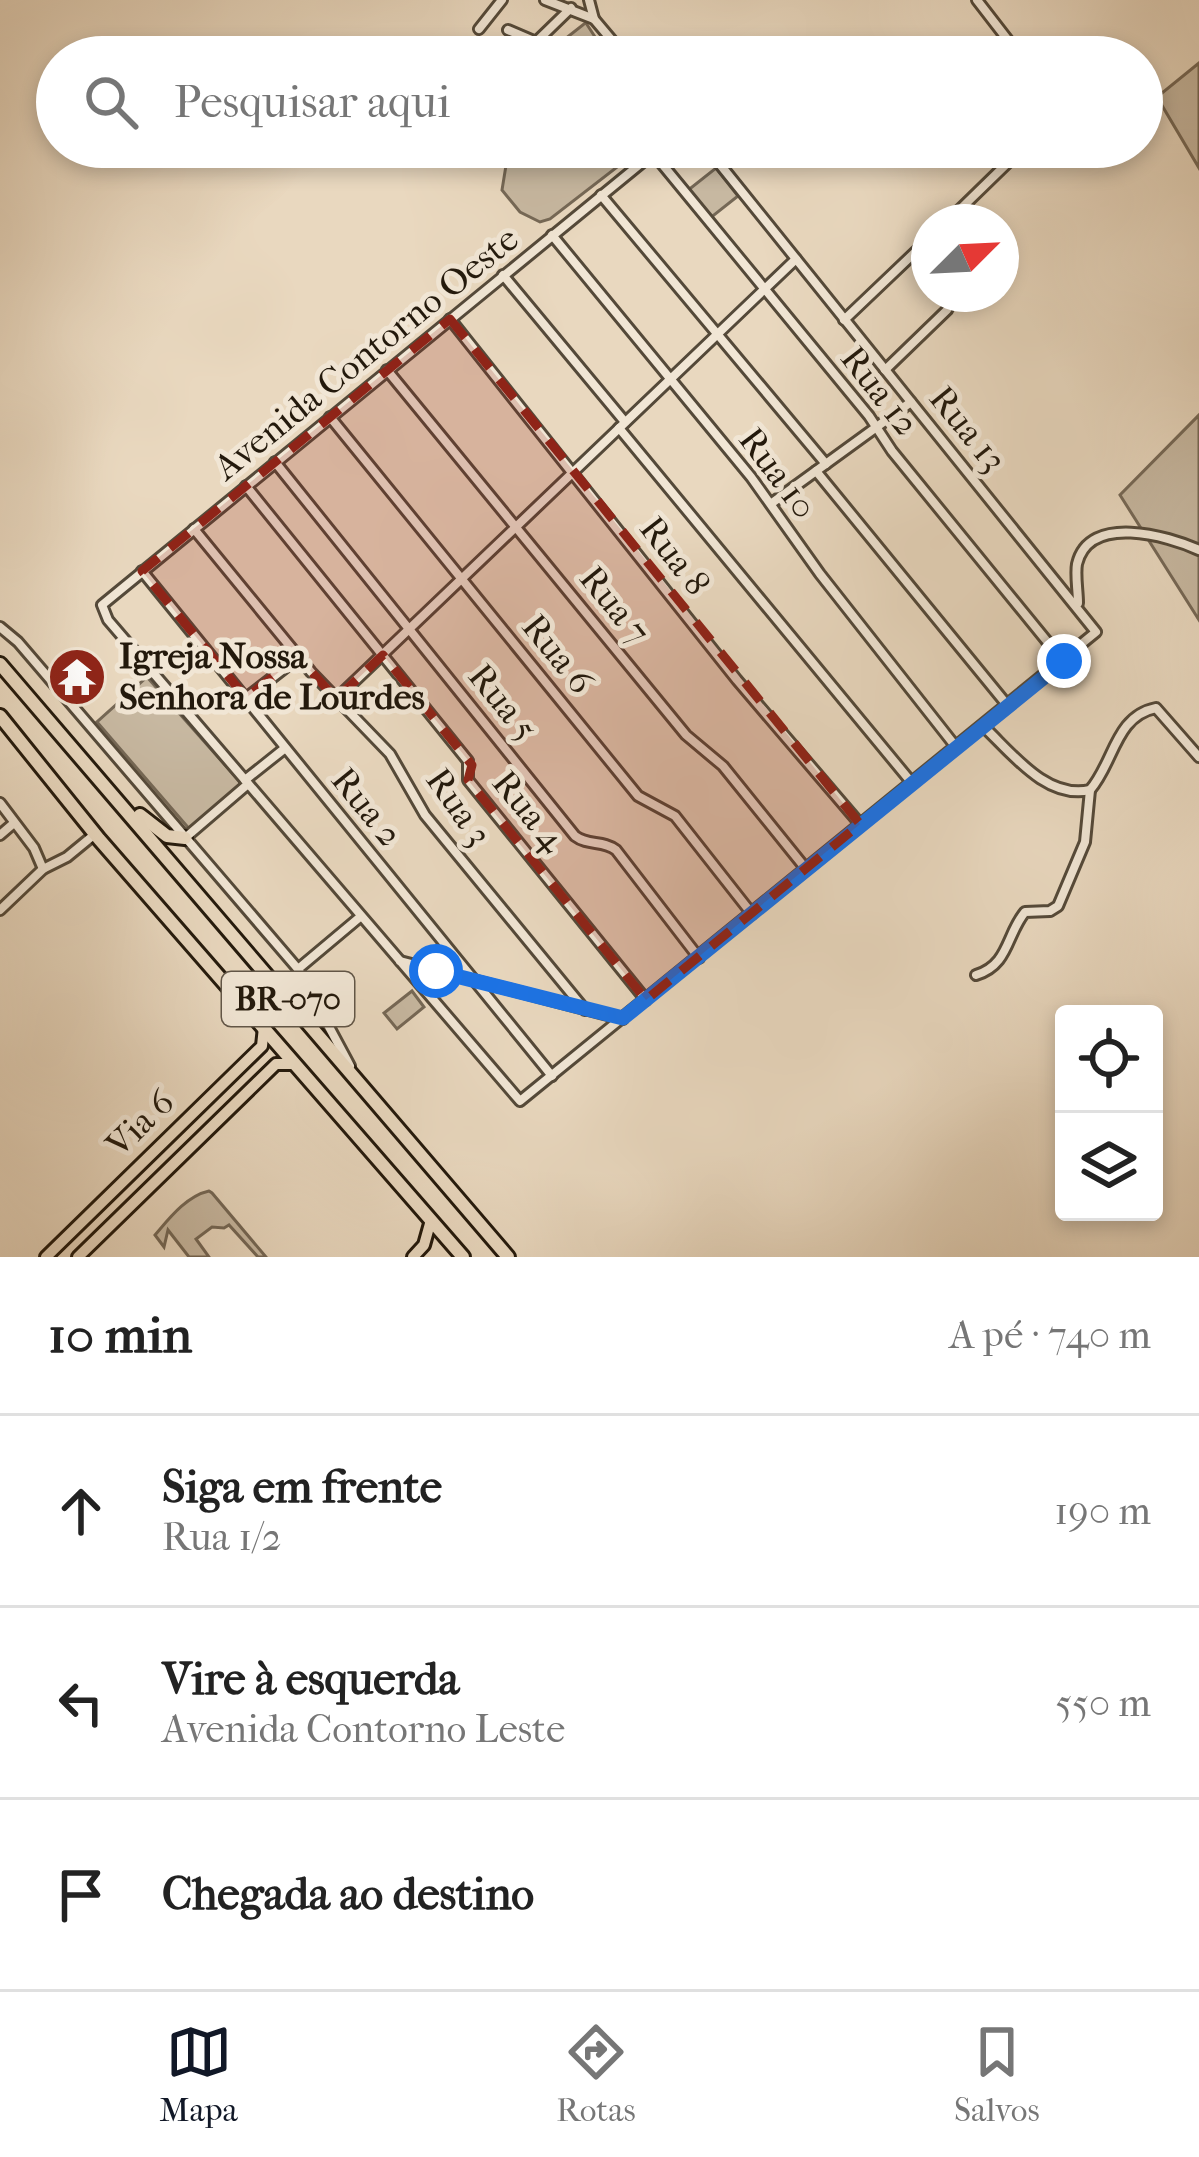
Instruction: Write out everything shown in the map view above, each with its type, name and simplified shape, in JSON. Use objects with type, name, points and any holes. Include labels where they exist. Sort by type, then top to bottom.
[{"type":"highway","name":"BR-070","points":[[0,664],[508,1257]]},
{"type":"highway","points":[[0,683],[19,686]]},
{"type":"highway","name":"BR-070","points":[[0,716],[95,834],[463,1257]]},
{"type":"highway","points":[[111,791],[167,836],[185,838]]},
{"type":"main road","name":"Via 6","points":[[46,1257],[262,1046],[264,1028]]},
{"type":"main road","name":"Via 6","points":[[78,1257],[276,1064],[295,1064]]},
{"type":"main road","points":[[116,1220],[129,1199],[167,1161],[164,1152],[154,1151]]},
{"type":"main road","points":[[413,1257],[424,1245],[431,1220]]},
{"type":"street","points":[[478,28],[502,0]]},
{"type":"street","points":[[545,0],[594,19],[608,36]]},
{"type":"street","points":[[589,0],[594,19]]},
{"type":"street","points":[[977,0],[1005,36]]},
{"type":"street","points":[[542,36],[571,8]]},
{"type":"street","points":[[508,30],[520,36]]},
{"type":"street","name":"Avenida Contorno Oeste","points":[[246,782],[108,620],[103,610],[106,600],[635,168]]},
{"type":"street","name":"Rua 12","points":[[671,168],[1064,661]]},
{"type":"street","name":"Rua 13","points":[[723,168],[1096,632],[1064,661]]},
{"type":"street","points":[[965,204],[1002,168]]},
{"type":"street","points":[[601,195],[826,464]]},
{"type":"street","name":"Rua 10","points":[[552,235],[771,503],[820,574],[956,747]]},
{"type":"street","points":[[844,320],[911,256]]},
{"type":"street","points":[[336,698],[796,259]]},
{"type":"street","points":[[503,275],[913,783]]},
{"type":"street","points":[[885,370],[945,312]]},
{"type":"street","name":"Rua 8","points":[[450,319],[737,680],[860,824]]},
{"type":"street","name":"Rua 7","points":[[387,370],[686,735],[723,766],[807,869]]},
{"type":"street","points":[[771,503],[911,402]]},
{"type":"street","name":"Rua 6","points":[[330,417],[638,796],[674,816],[752,914]]},
{"type":"street","name":"Rua 5","points":[[275,462],[575,836],[616,850],[699,958]]},
{"type":"street","points":[[816,471],[1008,706]]},
{"type":"street","name":"Rua 4","points":[[245,486],[468,761],[468,780],[646,1000]]},
{"type":"street","name":"Rua 3","points":[[194,529],[299,657],[390,754],[424,814],[585,1010]]},
{"type":"street","points":[[1078,607],[1076,566],[1084,547],[1097,540],[1128,531],[1154,533],[1199,550]]},
{"type":"street","name":"Rua 2","points":[[142,571],[552,1076]]},
{"type":"street","points":[[0,627],[298,969],[356,1078]]},
{"type":"street","points":[[246,698],[299,657]]},
{"type":"street","points":[[246,782],[520,1101],[1064,661]]},
{"type":"street","points":[[976,975],[1004,957],[1025,912],[1058,906],[1084,842],[1090,790],[1103,775],[1124,725],[1156,708],[1199,757]]},
{"type":"street","points":[[983,726],[1015,762],[1039,777],[1077,793],[1090,790]]},
{"type":"street","points":[[185,838],[284,749]]},
{"type":"street","points":[[0,803],[34,848],[43,869]]},
{"type":"street","points":[[0,835],[14,823]]},
{"type":"street","points":[[0,910],[43,869],[95,834]]},
{"type":"street","points":[[298,969],[360,917]]},
{"type":"street","points":[[398,961],[623,1018]]},
{"type":"highlighted area","points":[[450,319],[860,824],[646,1000],[468,780],[472,765],[383,655],[336,699],[298,657],[246,698],[142,571]]},
{"type":"shaded area","points":[[584,24],[594,36],[569,36]]},
{"type":"shaded area","points":[[1199,63],[1199,168],[1163,107],[1163,92]]},
{"type":"shaded area","points":[[506,168],[616,168],[540,222],[520,212],[502,190]]},
{"type":"shaded area","points":[[716,168],[738,196],[709,219],[687,191]]},
{"type":"shaded area","points":[[1199,415],[1199,620],[1120,495]]},
{"type":"shaded area","points":[[147,677],[241,783],[192,832],[97,722]]},
{"type":"shaded area","points":[[412,991],[424,1007],[397,1029],[384,1013]]},
{"type":"shaded area","points":[[209,1191],[266,1257],[258,1257],[229,1225],[212,1227],[196,1239],[209,1257],[189,1257],[168,1230],[164,1247],[155,1235],[185,1203]]},
{"type":"place","name":"Igreja Nossa Senhora de Lourdes","points":[[77,677]]},
{"type":"route","points":[[436,971],[623,1018],[1064,661]]}]
